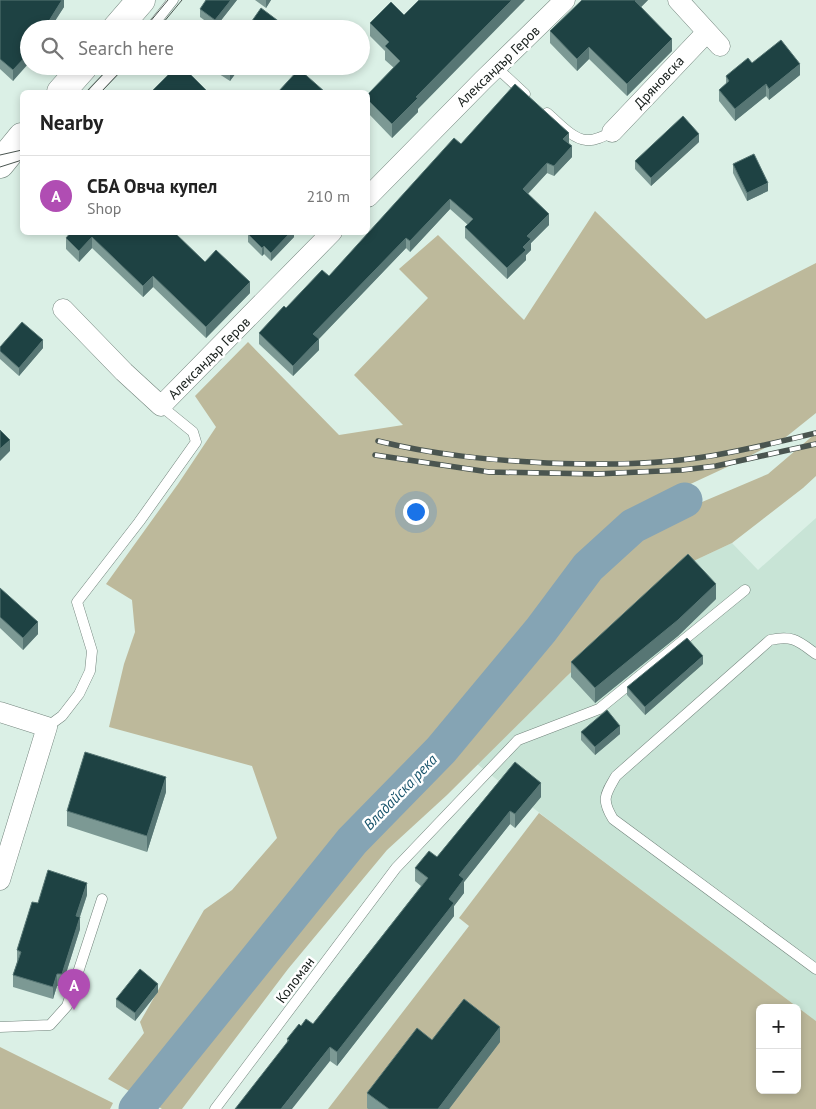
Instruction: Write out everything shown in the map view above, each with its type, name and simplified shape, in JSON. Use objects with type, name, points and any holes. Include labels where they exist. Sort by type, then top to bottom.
[{"type":"main road","points":[[124,20],[141,0]]},
{"type":"main road","points":[[62,90],[76,75]]},
{"type":"main road","points":[[6,153],[20,131]]},
{"type":"main road","points":[[6,153],[20,138]]},
{"type":"street","name":"Александър Геров","points":[[370,195],[496,67],[566,0]]},
{"type":"street","name":"Дряновска","points":[[612,132],[713,39],[678,0]]},
{"type":"street","name":"Александър Геров","points":[[63,309],[124,372],[161,406],[329,235]]},
{"type":"street","points":[[0,712],[47,727],[0,880]]},
{"type":"lane","points":[[157,20],[173,0]]},
{"type":"lane","points":[[496,67],[572,134],[585,140],[598,138],[612,132]]},
{"type":"lane","points":[[96,90],[110,75]]},
{"type":"lane","points":[[47,727],[62,716],[78,694],[90,671],[92,651],[77,602],[139,522],[196,442],[193,432],[161,406]]},
{"type":"lane","name":"Коломан","points":[[215,1109],[396,868],[518,740],[599,709],[746,590]]},
{"type":"lane","points":[[816,654],[798,641],[784,637],[770,640],[616,776],[607,791],[605,805],[613,819],[816,969]]},
{"type":"lane","points":[[0,1027],[50,1025],[68,1006],[102,899]]},
{"type":"shaded area","points":[[595,211],[706,319],[816,263],[816,413],[786,437],[669,494],[619,523],[574,568],[465,707],[343,838],[131,1092],[108,1079],[144,1033],[140,1022],[204,910],[232,890],[277,838],[252,766],[109,727],[124,664],[135,632],[132,600],[106,584],[178,484],[216,427],[195,396],[248,342],[339,435],[403,425],[354,375],[428,298],[399,269],[438,235],[524,320]]},
{"type":"shaded area","points":[[816,433],[816,476],[732,543],[685,565],[567,676],[447,795],[387,850],[288,969],[182,1109],[162,1109],[156,1105],[215,1028],[376,836],[449,757],[510,684],[561,621],[600,567],[638,532],[768,474]]},
{"type":"shaded area","points":[[816,518],[816,1021],[801,1010],[801,1004],[793,1004],[477,764],[685,565],[732,543],[758,570]]},
{"type":"shaded area","points":[[539,813],[793,1004],[756,1004],[756,1094],[801,1094],[801,1010],[816,1021],[816,1109],[328,1109],[469,926],[459,918]]},
{"type":"shaded area","points":[[0,1047],[113,1103],[110,1109],[0,1109]]},
{"type":"building","points":[[0,0],[62,0],[50,20],[20,20],[20,63],[13,70],[0,59]]},
{"type":"building","points":[[206,0],[231,0],[215,20],[200,9]]},
{"type":"building","points":[[419,0],[512,0],[416,97],[418,98],[392,124],[370,102],[370,92],[400,61],[385,46],[389,42],[370,23],[391,2],[404,15]]},
{"type":"building","points":[[582,0],[636,0],[672,39],[627,84],[589,47],[577,59],[550,31]]},
{"type":"building","points":[[261,8],[277,20],[253,20]]},
{"type":"building","points":[[781,40],[800,64],[769,89],[766,84],[735,109],[719,90],[729,81],[726,76],[748,58],[752,63]]},
{"type":"building","points":[[168,75],[191,75],[206,90],[153,90]]},
{"type":"building","points":[[294,75],[306,75],[323,90],[280,90]]},
{"type":"building","points":[[515,84],[569,133],[563,139],[572,146],[554,166],[547,163],[523,189],[549,214],[527,236],[531,239],[523,247],[526,250],[507,268],[465,227],[473,219],[450,199],[410,241],[406,238],[313,334],[319,339],[293,366],[259,333],[322,270],[329,276],[366,235],[370,235],[370,231],[454,138],[461,144]]},
{"type":"building","points":[[683,116],[699,134],[651,178],[635,161]]},
{"type":"building","points":[[754,154],[768,183],[747,193],[733,164]]},
{"type":"building","points":[[68,235],[177,235],[205,262],[216,250],[250,282],[206,327],[153,276],[143,286],[92,237],[79,251],[66,238]]},
{"type":"building","points":[[249,235],[288,235],[271,253],[264,246],[262,248]]},
{"type":"building","points":[[22,322],[43,340],[19,368],[0,351],[0,347]]},
{"type":"building","points":[[0,430],[10,440],[0,449]]},
{"type":"building","points":[[688,554],[716,584],[678,620],[595,688],[571,662]]},
{"type":"building","points":[[0,588],[38,622],[23,638],[0,617]]},
{"type":"building","points":[[687,638],[703,656],[645,707],[627,687]]},
{"type":"building","points":[[607,710],[620,726],[595,747],[581,732]]},
{"type":"building","points":[[85,752],[166,777],[147,836],[67,811]]},
{"type":"building","points":[[515,762],[541,783],[515,814],[510,811],[459,875],[464,879],[449,899],[454,903],[337,1052],[330,1047],[281,1109],[235,1109],[289,1040],[287,1039],[299,1024],[301,1026],[306,1019],[313,1024],[428,878],[415,868],[429,851],[437,857]]},
{"type":"building","points":[[48,870],[87,883],[76,916],[80,917],[62,974],[57,974],[53,987],[13,975],[21,952],[17,950],[32,902],[38,903]]},
{"type":"building","points":[[140,969],[158,984],[135,1013],[116,999]]},
{"type":"building","points":[[464,999],[500,1027],[438,1109],[389,1109],[367,1093],[417,1028],[432,1040]]},
{"type":"waterway","name":"Владайска река","points":[[136,1109],[352,841],[441,750],[541,630],[588,567],[633,526],[685,500]]},
{"type":"tram line","points":[[151,20],[168,0]]},
{"type":"tram line","points":[[165,20],[182,0]]},
{"type":"tram line","points":[[88,90],[102,75]]},
{"type":"tram line","points":[[103,90],[117,75]]},
{"type":"tram line","points":[[0,155],[20,150]]},
{"type":"tram line","points":[[0,167],[20,161]]},
{"type":"railway","points":[[378,441],[420,450],[483,458],[547,463],[611,464],[695,458],[816,433]]},
{"type":"railway","points":[[375,455],[489,472],[597,474],[682,470],[716,466],[816,444]]},
{"type":"place","name":"СБА Овча купел","points":[[74,1010]]}]
